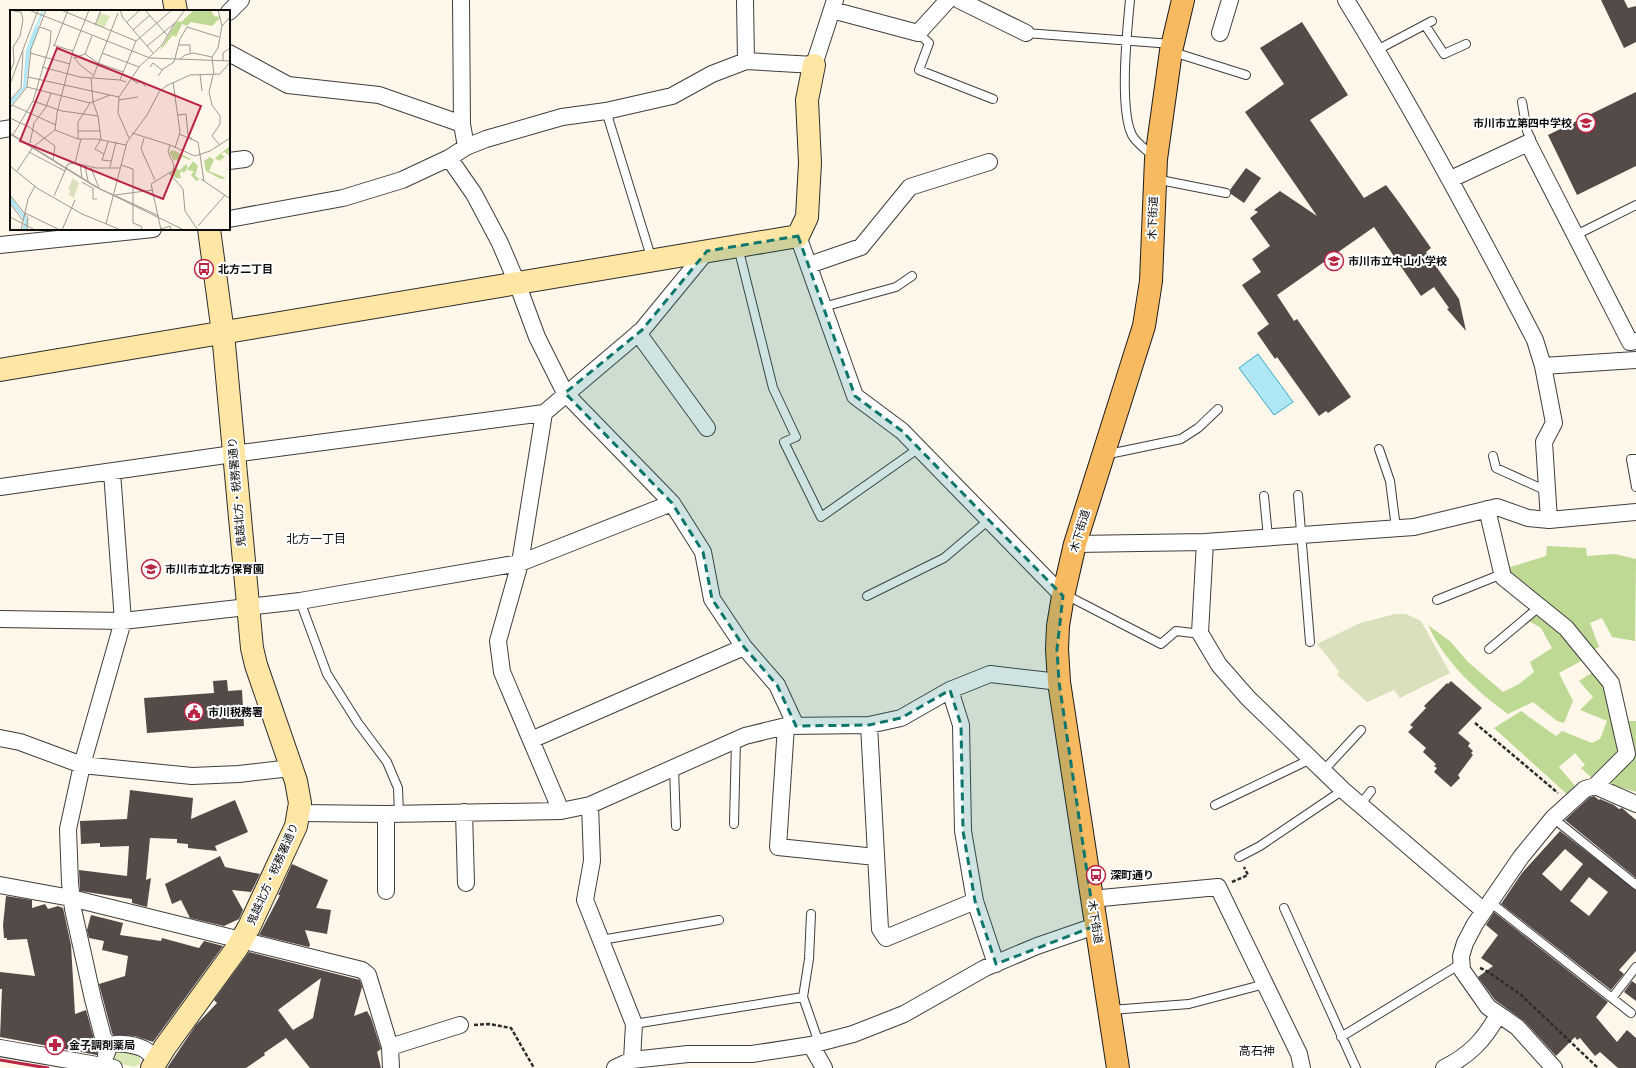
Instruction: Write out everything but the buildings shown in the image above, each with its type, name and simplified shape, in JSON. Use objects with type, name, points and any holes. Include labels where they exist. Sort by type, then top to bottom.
[{"type":"main road","name":"木下街道","points":[[1118,1068],[1059,682],[1057,649],[1063,594],[1075,544],[1104,455],[1112,422],[1144,326],[1149,302],[1155,169],[1172,48],[1183,0]]},
{"type":"street","points":[[174,0],[176,10]]},
{"type":"street","points":[[178,0],[186,10]]},
{"type":"street","points":[[230,11],[241,0]]},
{"type":"street","points":[[461,0],[462,124],[466,147]]},
{"type":"street","points":[[745,0],[746,61]]},
{"type":"street","points":[[948,0],[918,33],[833,5],[814,65],[807,100],[810,163],[807,217],[798,236],[855,396],[902,431],[1063,594]]},
{"type":"street","points":[[959,0],[1026,33]]},
{"type":"street","points":[[1220,33],[1230,0]]},
{"type":"street","points":[[1346,0],[1377,50],[1451,179],[1535,340],[1543,366],[1554,423],[1544,442],[1549,520]]},
{"type":"street","points":[[230,54],[288,85],[379,95],[462,124]]},
{"type":"street","points":[[230,219],[343,198],[402,180],[449,158],[466,147],[486,139],[562,117],[606,111],[672,96],[712,74],[746,61],[814,65]]},
{"type":"street","points":[[0,130],[10,128]]},
{"type":"street","points":[[1451,179],[1528,143],[1576,235],[1602,291],[1630,342],[1636,341]]},
{"type":"street","points":[[230,161],[246,158]]},
{"type":"street","points":[[449,158],[477,201],[500,243],[537,337],[565,393],[672,503],[703,552],[712,599],[744,647],[777,685],[791,726],[778,847],[876,857]]},
{"type":"street","points":[[809,265],[862,247],[910,186],[989,162]]},
{"type":"street","points":[[0,245],[143,230]]},
{"type":"street","name":"鬼越北方・税務署通り","points":[[154,1064],[249,927],[291,838],[299,813],[299,792],[256,665],[252,648],[223,334],[208,230]]},
{"type":"street","points":[[0,370],[223,334],[798,236]]},
{"type":"street","points":[[0,487],[233,454],[544,413],[565,393],[638,333],[707,252]]},
{"type":"street","points":[[638,333],[707,428]]},
{"type":"street","points":[[1543,366],[1636,360]]},
{"type":"street","points":[[544,413],[520,564],[498,641],[502,672],[561,811]]},
{"type":"street","points":[[109,1046],[103,1037],[93,999],[71,898],[68,829],[82,765],[123,621],[112,472]]},
{"type":"street","points":[[0,619],[123,621],[248,608],[300,601],[520,564],[672,503]]},
{"type":"street","points":[[1075,544],[1205,542],[1414,527],[1498,507],[1528,518],[1549,520],[1636,512]]},
{"type":"street","points":[[1487,509],[1503,577],[1566,628],[1611,683],[1628,754],[1595,786],[1585,789],[1553,818],[1521,857],[1487,907],[1465,943],[1461,956],[1462,970],[1484,1001],[1498,1015],[1517,1027],[1554,1068]]},
{"type":"street","points":[[1205,542],[1201,634],[1219,665],[1248,698],[1343,790],[1487,907]]},
{"type":"street","points":[[531,740],[744,647]]},
{"type":"street","points":[[299,813],[392,814],[561,811],[590,805],[745,736],[791,726],[869,725],[901,718],[950,690],[990,674],[1059,682]]},
{"type":"street","points":[[950,690],[961,725],[963,831],[975,901],[996,964]]},
{"type":"street","points":[[869,725],[880,929],[886,938],[975,901]]},
{"type":"street","points":[[0,738],[20,742],[82,765],[192,776],[239,774],[291,768]]},
{"type":"street","points":[[1595,786],[1636,804]]},
{"type":"street","points":[[590,805],[592,861],[586,900],[634,1024],[632,1060]]},
{"type":"street","points":[[464,812],[466,883]]},
{"type":"street","points":[[386,890],[392,814]]},
{"type":"street","points":[[0,885],[71,898],[362,970],[368,975],[390,1047],[391,1068]]},
{"type":"street","points":[[1091,899],[1218,887],[1299,1054],[1302,1068]]},
{"type":"street","points":[[615,1068],[632,1060],[656,1063],[746,1054],[815,1044],[853,1034],[904,1014],[996,964],[1037,946],[1096,926]]},
{"type":"street","points":[[1444,1068],[1463,1058],[1487,1034],[1498,1015]]},
{"type":"street","points":[[390,1047],[460,1025]]},
{"type":"street","points":[[0,1048],[109,1067],[106,1049],[116,1043],[143,1049],[150,1053],[154,1064]]},
{"type":"street","points":[[815,1044],[824,1068]]},
{"type":"street","points":[[746,1054],[755,1068]]},
{"type":"lane","points":[[1130,0],[1126,41],[1126,118],[1132,136],[1155,169],[1226,193]]},
{"type":"lane","points":[[1377,50],[1429,23],[1444,54],[1466,44]]},
{"type":"lane","points":[[918,33],[929,43],[919,70],[992,99]]},
{"type":"lane","points":[[1026,33],[1126,41],[1172,48],[1246,75]]},
{"type":"lane","points":[[1522,102],[1527,131],[1531,139],[1529,145]]},
{"type":"lane","points":[[606,111],[652,261]]},
{"type":"lane","points":[[1576,235],[1636,205]]},
{"type":"lane","points":[[738,246],[773,388],[796,437],[784,442],[820,517],[919,448]]},
{"type":"lane","points":[[823,307],[896,287],[912,276]]},
{"type":"lane","points":[[1104,455],[1181,439],[1198,428],[1218,409]]},
{"type":"lane","points":[[1379,449],[1390,481],[1396,528]]},
{"type":"lane","points":[[1492,456],[1496,468],[1547,491]]},
{"type":"lane","points":[[1636,459],[1631,459],[1636,487]]},
{"type":"lane","points":[[1298,495],[1310,642]]},
{"type":"lane","points":[[1264,496],[1268,537]]},
{"type":"lane","points":[[867,596],[944,558],[990,519]]},
{"type":"lane","points":[[1437,600],[1502,574]]},
{"type":"lane","points":[[1063,594],[1160,644],[1176,631],[1201,634]]},
{"type":"lane","points":[[300,601],[327,674],[358,723],[387,762],[398,788],[392,814]]},
{"type":"lane","points":[[1489,649],[1539,607]]},
{"type":"lane","points":[[1323,771],[1361,730]]},
{"type":"lane","points":[[734,824],[736,740]]},
{"type":"lane","points":[[1215,805],[1311,759]]},
{"type":"lane","points":[[674,768],[676,826]]},
{"type":"lane","points":[[1239,857],[1260,846],[1343,790]]},
{"type":"lane","points":[[1360,805],[1371,791]]},
{"type":"lane","points":[[1553,818],[1636,885]]},
{"type":"lane","points":[[1487,907],[1631,1013]]},
{"type":"lane","points":[[1284,908],[1356,1068]]},
{"type":"lane","points":[[811,914],[809,959],[803,997],[815,1044]]},
{"type":"lane","points":[[601,940],[719,920]]},
{"type":"lane","points":[[1341,1037],[1462,963]]},
{"type":"lane","points":[[1612,998],[1636,967]]},
{"type":"lane","points":[[1110,1010],[1189,1004],[1265,984]]},
{"type":"lane","points":[[634,1024],[803,997]]},
{"type":"path","points":[[1474,722],[1569,802]]},
{"type":"path","points":[[1218,887],[1248,875],[1239,857]]},
{"type":"path","points":[[1462,963],[1485,970],[1520,994],[1598,1068]]},
{"type":"path","points":[[460,1025],[489,1024],[511,1028],[534,1068]]},
{"type":"highlighted area","points":[[798,236],[855,396],[902,431],[1063,596],[1057,649],[1059,682],[1095,926],[996,964],[975,901],[963,831],[961,725],[950,690],[901,718],[869,725],[796,726],[777,685],[744,647],[712,599],[703,552],[672,503],[565,393],[642,330],[707,251]]},
{"type":"green space","points":[[1547,546],[1586,548],[1587,556],[1615,554],[1636,559],[1635,641],[1612,637],[1602,618],[1590,623],[1599,647],[1593,650],[1510,575],[1507,568],[1546,556]]},
{"type":"green space","points":[[1395,614],[1406,614],[1421,621],[1450,673],[1400,698],[1394,690],[1367,702],[1337,675],[1339,671],[1317,644],[1360,623]]},
{"type":"green space","points":[[1538,614],[1560,631],[1585,659],[1559,673],[1573,701],[1564,723],[1557,721],[1533,702],[1508,714],[1473,685],[1452,663],[1443,651],[1428,625],[1451,642],[1467,661],[1503,692],[1519,684],[1534,672],[1530,662],[1552,648],[1541,628],[1529,621]]},
{"type":"green space","points":[[1593,672],[1607,685],[1621,753],[1591,777],[1581,768],[1585,765],[1575,753],[1559,767],[1576,787],[1569,796],[1494,728],[1521,711],[1556,736],[1562,731],[1592,743],[1600,739],[1607,721],[1580,710],[1593,697],[1579,681]]},
{"type":"green space","points":[[1625,721],[1636,721],[1636,792],[1605,783],[1634,755]]},
{"type":"green space","points":[[118,1049],[140,1055],[140,1064],[134,1067],[114,1062],[112,1054]]},
{"type":"water","points":[[1258,354],[1293,402],[1274,415],[1239,368]]},
{"type":"railway","points":[[0,1060],[48,1068]]},
{"type":"place","name":"市川市立第四中学校","points":[[1586,123]]},
{"type":"place","name":"市川市立中山小学校","points":[[1334,261]]},
{"type":"place","name":"北方二丁目","points":[[204,269]]},
{"type":"place","name":"市川市立北方保育園","points":[[151,569]]},
{"type":"place","name":"市川税務署","points":[[194,712]]},
{"type":"place","name":"深町通り","points":[[1096,875]]},
{"type":"place","name":"金子調剤薬局","points":[[55,1045]]},
{"type":"district","name":"北方一丁目","points":[[316,539]]},
{"type":"district","name":"高石神","points":[[1257,1051]]}]
